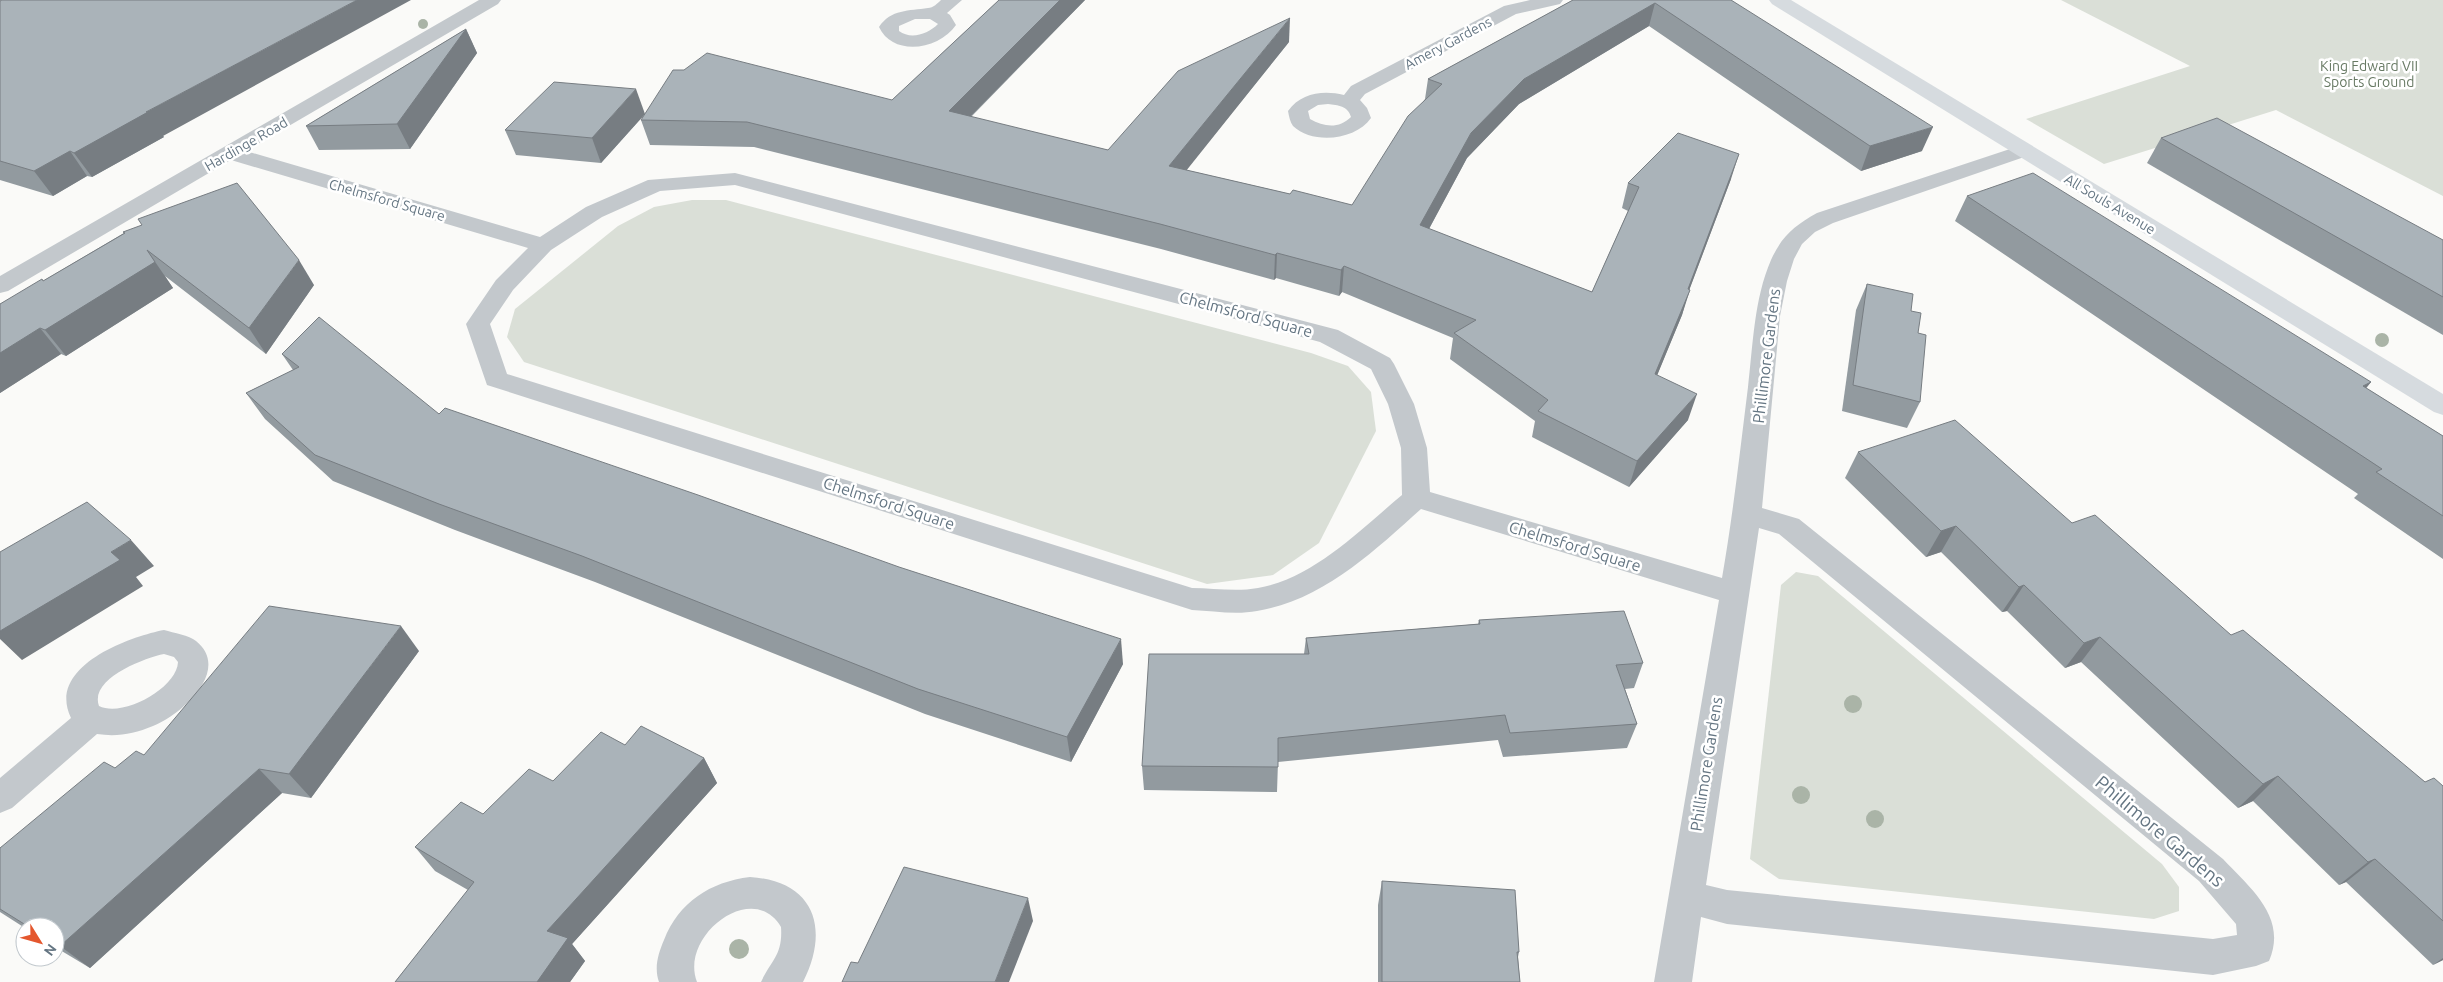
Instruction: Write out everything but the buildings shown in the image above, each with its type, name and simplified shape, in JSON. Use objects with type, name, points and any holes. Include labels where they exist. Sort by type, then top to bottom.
[{"type":"street","name":"Hardinge Road","points":[[0,286],[492,0]]},
{"type":"street","points":[[934,14],[953,0]]},
{"type":"street","name":"Amery Gardens","points":[[1348,102],[1358,90],[1510,10],[1554,0]]},
{"type":"street","name":"All Souls Avenue","points":[[1778,0],[2443,406]]},
{"type":"street","name":"Phillimore Gardens","points":[[1673,982],[1747,514],[1769,308],[1773,284],[1789,246],[1803,230],[1826,218],[2023,151]]},
{"type":"street","name":"Chelmsford Square","points":[[231,153],[543,245]]},
{"type":"street","name":"Chelmsford Square","points":[[735,179],[1329,336],[1381,364],[1401,404],[1414,448],[1416,498],[1354,551],[1303,585],[1257,600],[1192,599],[496,379],[478,324],[504,284],[543,245],[594,212],[656,185],[735,179]]},
{"type":"street","name":"Chelmsford Square","points":[[1416,498],[1734,593]]},
{"type":"street","name":"Phillimore Gardens","points":[[1686,896],[1727,907],[2213,957],[2256,948],[2253,916],[2211,870],[1789,526],[1747,514]]},
{"type":"street","points":[[0,798],[91,720]]},
{"type":"street","points":[[678,982],[675,958],[681,938],[694,920],[711,905],[732,896],[752,892],[772,896],[788,905],[800,926],[798,952],[784,979],[780,982]]},
{"type":"green space","name":"King Edward VII Sports Ground","points":[[2061,0],[2443,0],[2443,196],[2276,110],[2104,164],[2026,119],[2190,66]]},
{"type":"green space","points":[[692,200],[726,200],[1311,353],[1348,366],[1371,392],[1376,431],[1319,543],[1273,575],[1207,584],[524,362],[507,337],[515,309],[618,226],[654,207]]},
{"type":"green space","points":[[1796,572],[1818,576],[2162,864],[2179,887],[2179,911],[2154,919],[1779,879],[1750,859],[1781,585]]}]
